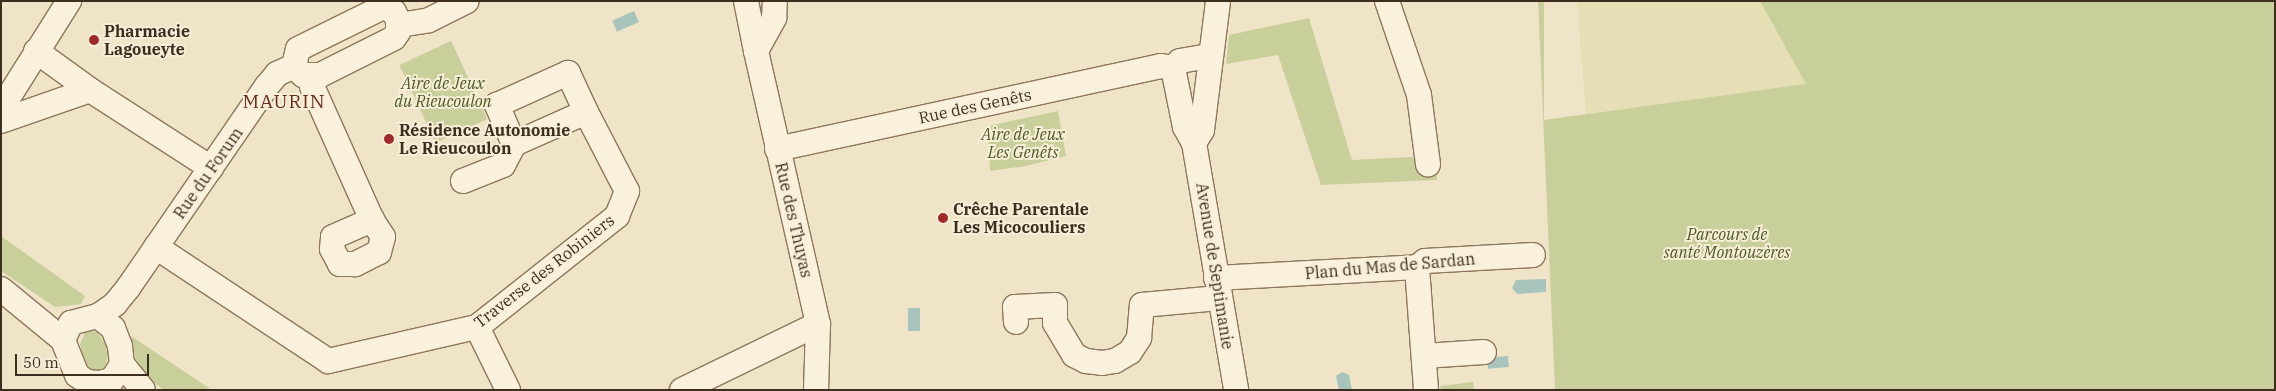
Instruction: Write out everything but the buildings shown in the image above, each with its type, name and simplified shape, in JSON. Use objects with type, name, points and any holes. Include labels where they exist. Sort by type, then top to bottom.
[{"type":"street","points":[[1,110],[36,51],[69,1]]},
{"type":"street","points":[[372,220],[312,86],[303,72],[298,49],[383,4],[394,12],[399,25],[429,20],[468,1]]},
{"type":"street","name":"Rue des Thuyas","points":[[746,1],[777,149],[818,324],[816,390]]},
{"type":"street","points":[[756,51],[774,18],[775,1]]},
{"type":"street","points":[[1194,143],[1202,130],[1209,56],[1218,1]]},
{"type":"street","points":[[1388,1],[1418,95],[1428,164]]},
{"type":"street","name":"Rue du Forum","points":[[106,322],[277,74],[303,72],[394,38],[399,25]]},
{"type":"street","points":[[36,51],[90,90],[211,168]]},
{"type":"street","points":[[1172,68],[1180,61],[1209,56]]},
{"type":"street","name":"Rue des Genêts","points":[[777,149],[1161,66],[1172,68]]},
{"type":"street","name":"Avenue de Septimanie","points":[[1172,68],[1185,128],[1194,143],[1236,390]]},
{"type":"street","name":"Traverse des Robiniers","points":[[156,248],[328,361],[477,327],[617,216],[626,191],[568,73],[497,104],[514,144]]},
{"type":"street","points":[[1,121],[90,90]]},
{"type":"street","points":[[463,181],[502,165],[514,144],[586,112]]},
{"type":"street","name":"Plan du Mas de Sardan","points":[[1016,322],[1015,307],[1055,305],[1055,323],[1074,355],[1086,361],[1102,363],[1115,361],[1130,352],[1139,338],[1142,305],[1218,288],[1417,267],[1425,261],[1533,255]]},
{"type":"street","points":[[1417,267],[1426,390]]},
{"type":"street","points":[[6,292],[67,332],[78,384],[117,372]]},
{"type":"street","points":[[67,332],[84,317],[106,322],[120,346],[117,372]]},
{"type":"street","points":[[682,390],[818,324]]},
{"type":"street","points":[[477,327],[508,390]]},
{"type":"street","points":[[1424,356],[1484,352]]},
{"type":"street","points":[[117,372],[140,388]]},
{"type":"shaded area","points":[[1577,1],[1760,1],[1807,84],[1586,114]]},
{"type":"green space","name":"Parcours de santé Montouzères","points":[[1538,1],[1544,1],[1544,120],[1806,84],[1760,1],[2275,1],[2275,390],[1555,390]]},
{"type":"green space","points":[[1309,18],[1352,160],[1411,157],[1436,163],[1437,180],[1321,185],[1278,55],[1226,64],[1229,35]]},
{"type":"green space","name":"Aire de Jeux du Rieucoulon","points":[[451,41],[487,119],[436,143],[399,65]]},
{"type":"green space","name":"Aire de Jeux Les Genêts","points":[[1058,111],[1066,156],[1026,166],[990,171],[988,126]]},
{"type":"green space","points":[[1,236],[85,296],[81,304],[55,307],[1,271]]},
{"type":"green space","points":[[86,330],[97,332],[105,343],[108,357],[104,367],[98,370],[91,369],[84,361],[80,344]]},
{"type":"green space","points":[[131,336],[212,390],[164,390],[149,379],[135,357]]},
{"type":"green space","points":[[1473,382],[1474,390],[1441,390],[1440,386]]},
{"type":"water","points":[[634,11],[639,22],[617,32],[612,21]]},
{"type":"water","points":[[1546,279],[1546,292],[1517,294],[1512,288],[1516,280]]},
{"type":"water","points":[[908,308],[920,308],[920,331],[908,331]]},
{"type":"water","points":[[1508,356],[1509,367],[1488,369],[1487,358]]},
{"type":"water","points":[[1342,372],[1349,375],[1352,390],[1339,390],[1336,376]]},
{"type":"place","name":"Pharmacie Lagoueyte","points":[[94,40]]},
{"type":"place","name":"Résidence Autonomie Le Rieucoulon","points":[[389,139]]},
{"type":"place","name":"Crêche Parentale Les Micocouliers","points":[[943,218]]},
{"type":"district","name":"MAURIN","points":[[284,102]]}]
